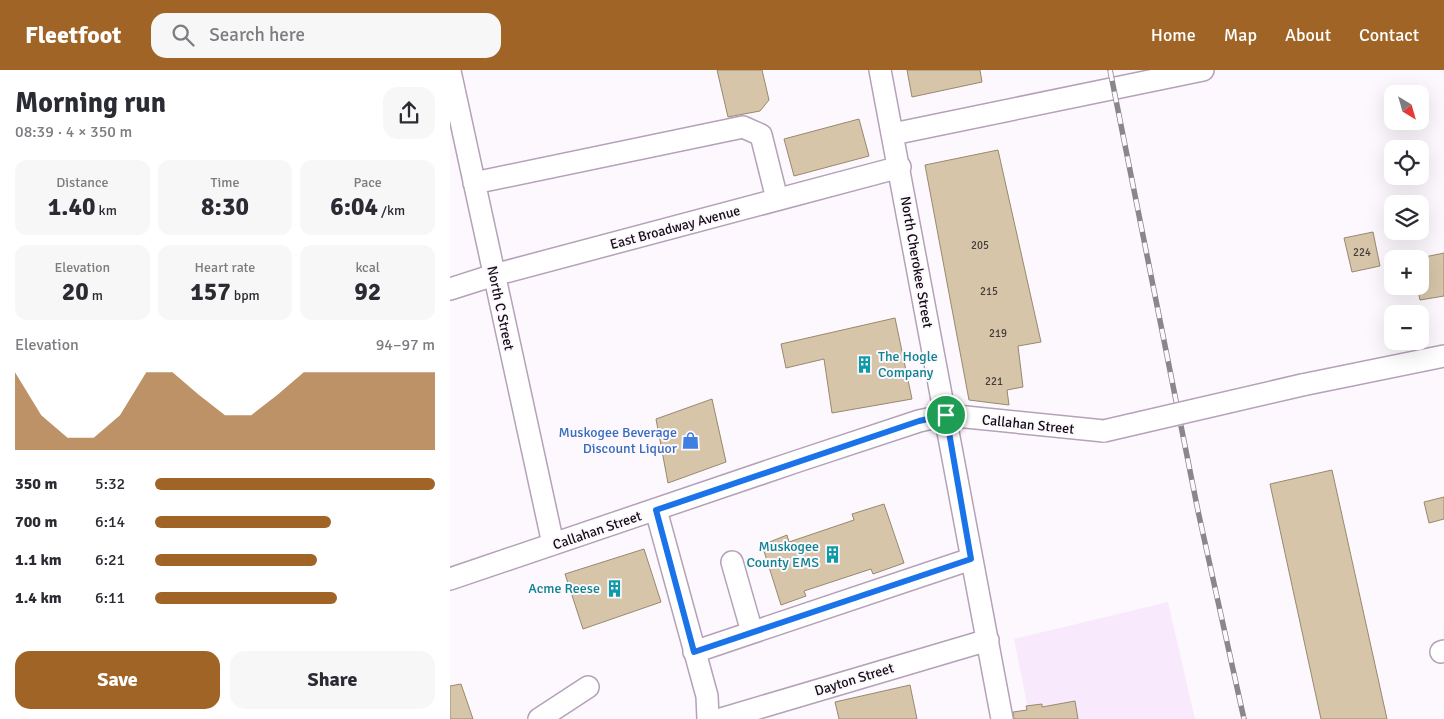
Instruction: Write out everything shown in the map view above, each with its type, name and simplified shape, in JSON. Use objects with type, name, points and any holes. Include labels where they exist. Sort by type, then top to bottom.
[{"type":"street","name":"North Cherokee Street","points":[[880,70],[900,167],[1002,719]]},
{"type":"street","points":[[893,134],[1203,70]]},
{"type":"street","name":"North C Street","points":[[450,71],[553,544]]},
{"type":"street","points":[[474,183],[743,127],[761,136],[777,200]]},
{"type":"street","name":"East Broadway Avenue","points":[[450,289],[494,275],[900,167]]},
{"type":"street","name":"Callahan Street","points":[[450,579],[919,421],[946,415],[1104,431],[1302,385],[1444,356]]},
{"type":"street","points":[[656,510],[707,696],[708,719]]},
{"type":"street","points":[[694,652],[971,559]]},
{"type":"street","points":[[732,562],[752,632]]},
{"type":"street","name":"Dayton Street","points":[[721,719],[988,640]]},
{"type":"street","points":[[539,719],[588,687]]},
{"type":"shaded area","points":[[1168,602],[1195,719],[1030,719],[1014,639]]},
{"type":"building","points":[[717,70],[762,70],[769,100],[760,111],[728,117]]},
{"type":"building","points":[[907,70],[980,70],[982,82],[912,97]]},
{"type":"building","points":[[859,119],[869,156],[794,176],[784,139]]},
{"type":"building","points":[[998,150],[1041,342],[1018,346],[1023,387],[1007,390],[1009,405],[969,400],[925,165]]},
{"type":"building","points":[[1373,232],[1380,266],[1352,272],[1344,238]]},
{"type":"building","points":[[1444,253],[1444,296],[1420,300],[1419,295],[1429,295],[1429,256]]},
{"type":"building","name":"The Hogle Company","points":[[895,318],[912,399],[832,413],[824,359],[786,368],[781,344]]},
{"type":"building","name":"Muskogee Beverage Discount Liquor","points":[[712,399],[726,462],[668,483],[656,419]]},
{"type":"building","points":[[1332,470],[1387,719],[1321,719],[1270,484]]},
{"type":"building","points":[[1444,497],[1444,519],[1429,523],[1424,502]]},
{"type":"building","name":"Muskogee County EMS","points":[[884,504],[904,563],[873,574],[871,569],[804,591],[806,596],[781,605],[762,545],[787,535],[789,542],[854,520],[852,514]]},
{"type":"building","name":"Acme Reese","points":[[644,549],[661,602],[583,629],[565,574]]},
{"type":"building","points":[[461,684],[473,719],[450,719],[450,686]]},
{"type":"building","points":[[910,685],[917,719],[839,719],[835,702]]},
{"type":"building","points":[[1075,701],[1078,719],[1014,719],[1013,712],[1027,710],[1026,706],[1042,704],[1042,707]]},
{"type":"railway","points":[[1110,70],[1198,511],[1244,719]]},
{"type":"place","name":"The Hogle Company","points":[[864,364]]},
{"type":"place","name":"Muskogee Beverage Discount Liquor","points":[[691,440]]},
{"type":"place","name":"Muskogee County EMS","points":[[833,554]]},
{"type":"place","name":"Acme Reese","points":[[614,588]]},
{"type":"route","points":[[946,415],[971,559],[694,652],[656,510],[919,421],[946,415]]}]
